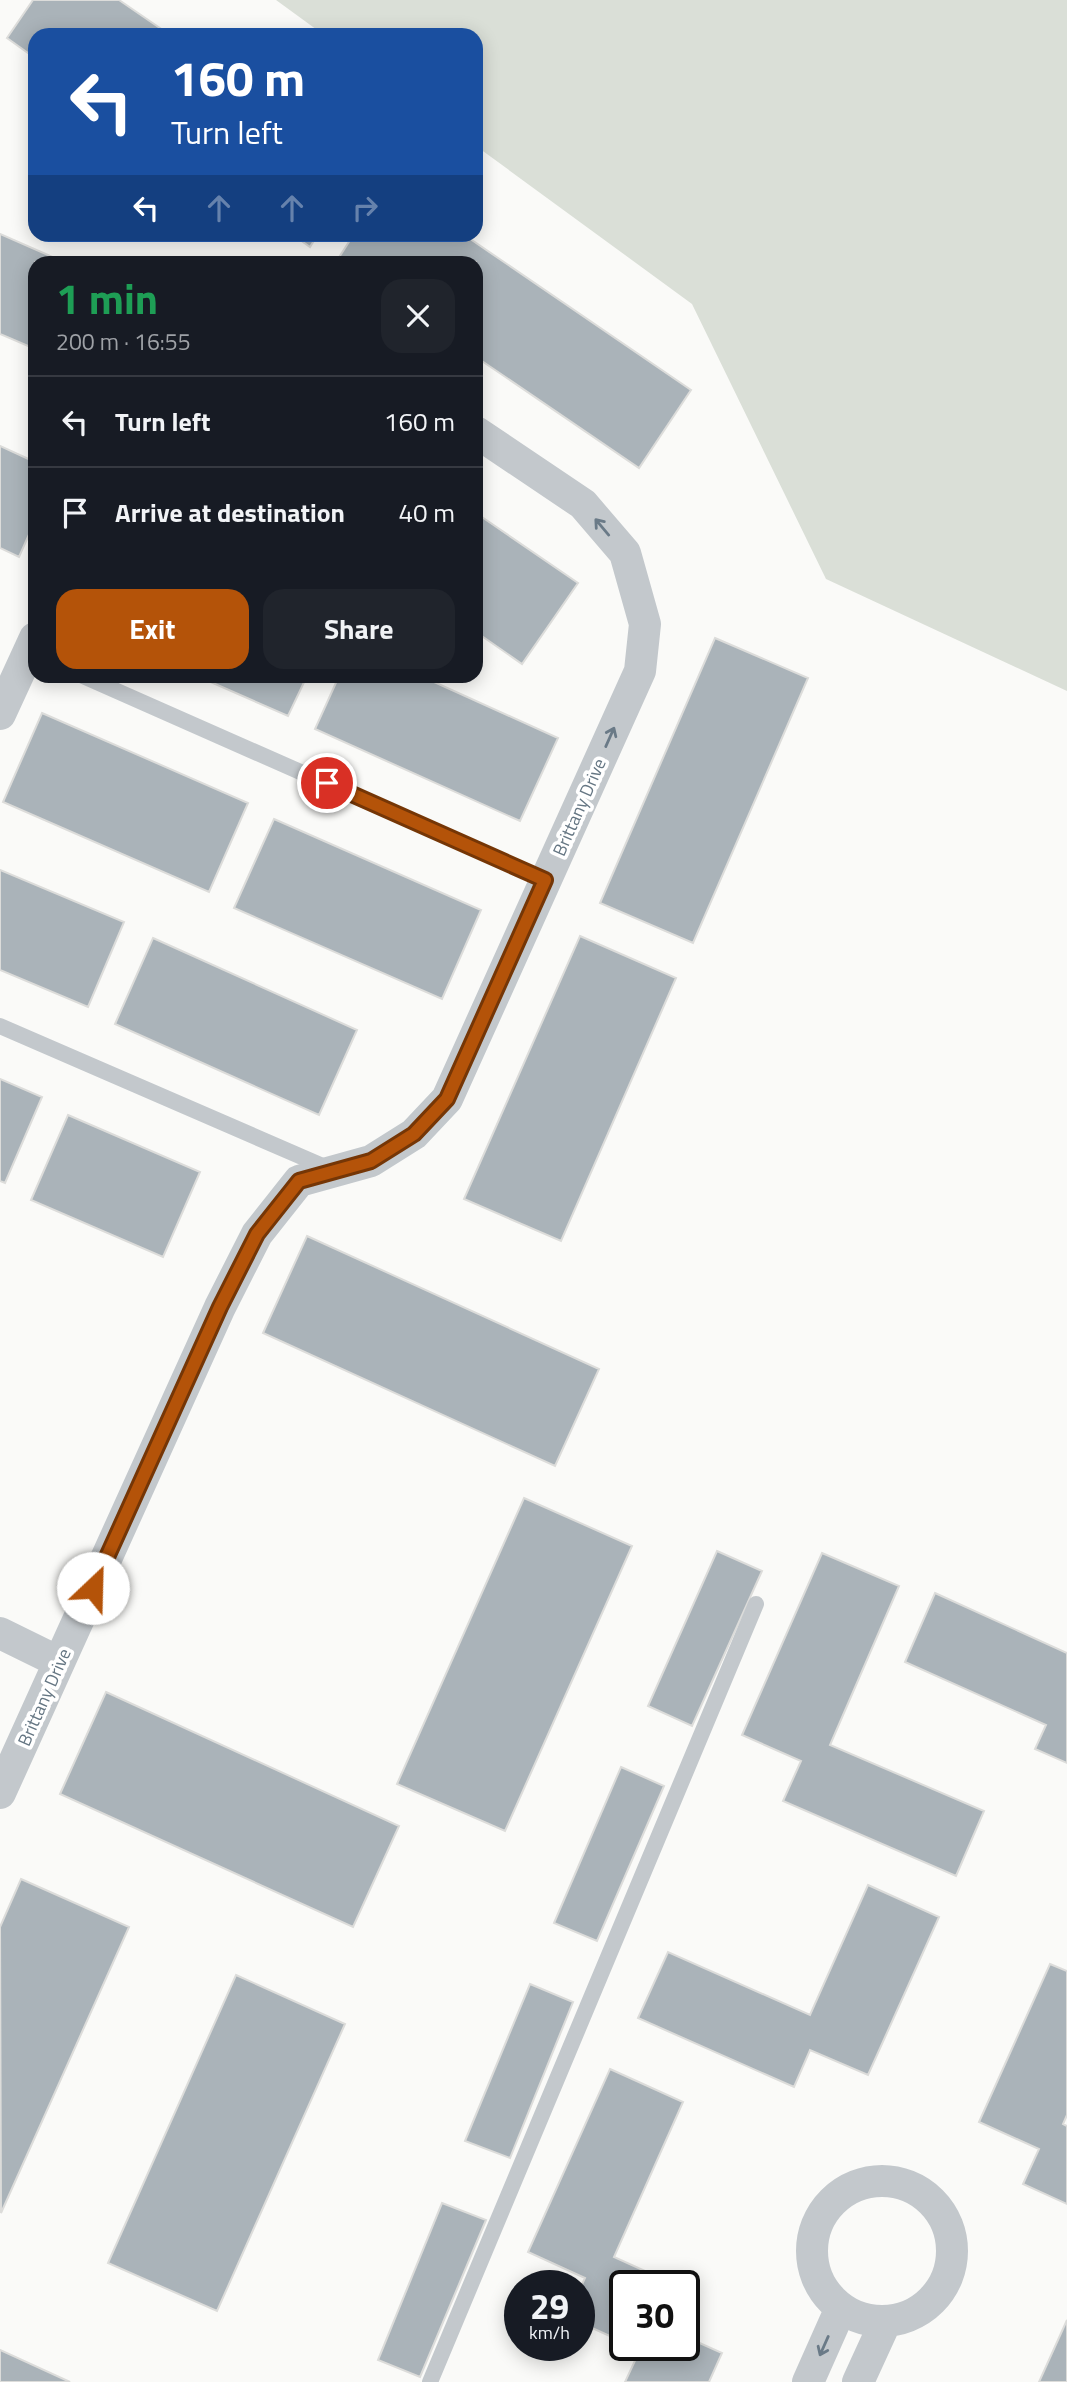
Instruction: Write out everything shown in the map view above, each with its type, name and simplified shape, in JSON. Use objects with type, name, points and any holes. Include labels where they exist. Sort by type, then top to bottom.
[{"type":"street","name":"Brittany Drive","points":[[0,1793],[220,1307],[257,1234],[299,1181],[371,1161],[414,1134],[447,1099],[640,671],[645,624],[625,553],[583,504],[483,437]]},
{"type":"street","points":[[0,715],[28,658]]},
{"type":"street","points":[[0,1633],[59,1662]]},
{"type":"street","points":[[877,2180],[902,2183],[922,2192],[938,2207],[949,2227],[953,2249],[951,2270],[941,2291],[926,2307],[907,2318],[885,2323],[840,2309],[823,2292],[813,2269],[811,2245],[818,2221],[832,2200],[853,2186],[877,2180]]},
{"type":"street","points":[[808,2382],[840,2309]]},
{"type":"street","points":[[858,2382],[885,2323]]},
{"type":"lane","points":[[99,683],[545,880]]},
{"type":"lane","points":[[0,1026],[335,1171]]},
{"type":"lane","points":[[430,2382],[756,1604]]},
{"type":"shaded area","points":[[276,0],[1067,0],[1067,691],[826,579],[692,304],[483,151],[483,28],[314,28]]},
{"type":"building","points":[[33,0],[119,0],[160,28],[28,28],[28,53],[7,38]]},
{"type":"building","points":[[0,234],[50,256],[28,256],[28,346],[0,334]]},
{"type":"building","points":[[349,242],[475,242],[691,390],[639,468],[483,362],[483,256],[340,256]]},
{"type":"building","points":[[0,446],[28,459],[28,537],[19,557],[0,548]]},
{"type":"building","points":[[483,518],[578,583],[522,664],[483,637]]},
{"type":"building","points":[[715,638],[808,678],[693,943],[600,903]]},
{"type":"building","points":[[213,683],[304,683],[288,716]]},
{"type":"building","points":[[336,683],[436,683],[558,738],[520,821],[315,729]]},
{"type":"building","points":[[42,713],[248,803],[209,892],[3,802]]},
{"type":"building","points":[[274,819],[481,910],[442,999],[234,908]]},
{"type":"building","points":[[0,870],[124,922],[88,1007],[0,970]]},
{"type":"building","points":[[580,936],[676,978],[561,1241],[464,1199]]},
{"type":"building","points":[[153,938],[357,1030],[319,1115],[115,1024]]},
{"type":"building","points":[[0,1079],[42,1097],[5,1183],[0,1181]]},
{"type":"building","points":[[68,1115],[200,1172],[163,1257],[31,1200]]},
{"type":"building","points":[[307,1236],[599,1369],[555,1466],[263,1333]]},
{"type":"building","points":[[524,1498],[632,1546],[505,1831],[397,1784]]},
{"type":"building","points":[[717,1551],[762,1571],[692,1726],[648,1706]]},
{"type":"building","points":[[822,1553],[899,1586],[830,1745],[984,1811],[956,1876],[783,1801],[801,1761],[742,1735]]},
{"type":"building","points":[[935,1593],[1067,1653],[1067,1763],[1035,1749],[1046,1725],[905,1662]]},
{"type":"building","points":[[106,1692],[399,1826],[353,1927],[60,1794]]},
{"type":"building","points":[[621,1767],[664,1786],[597,1941],[554,1923]]},
{"type":"building","points":[[21,1879],[129,1927],[1,2213],[0,1927]]},
{"type":"building","points":[[868,1885],[939,1917],[868,2075],[810,2050],[794,2087],[638,2018],[668,1952],[810,2015]]},
{"type":"building","points":[[1050,1964],[1067,1971],[1067,2115],[1063,2124],[1067,2126],[1067,2204],[1023,2184],[1039,2149],[979,2122]]},
{"type":"building","points":[[236,1975],[345,2024],[217,2311],[108,2263]]},
{"type":"building","points":[[530,1984],[573,2002],[510,2158],[465,2141]]},
{"type":"building","points":[[610,2069],[683,2102],[614,2257],[643,2270],[609,2270],[609,2336],[595,2329],[595,2270],[567,2270],[528,2252]]},
{"type":"building","points":[[442,2203],[486,2220],[420,2377],[378,2360]]},
{"type":"building","points":[[1067,2320],[1067,2382],[1039,2382]]},
{"type":"building","points":[[700,2343],[722,2353],[709,2382],[625,2382],[635,2361],[700,2361]]},
{"type":"building","points":[[0,2350],[70,2382],[0,2382]]},
{"type":"route","points":[[93,1588],[220,1307],[257,1234],[299,1181],[371,1161],[414,1134],[447,1099],[545,880],[327,783]]}]
